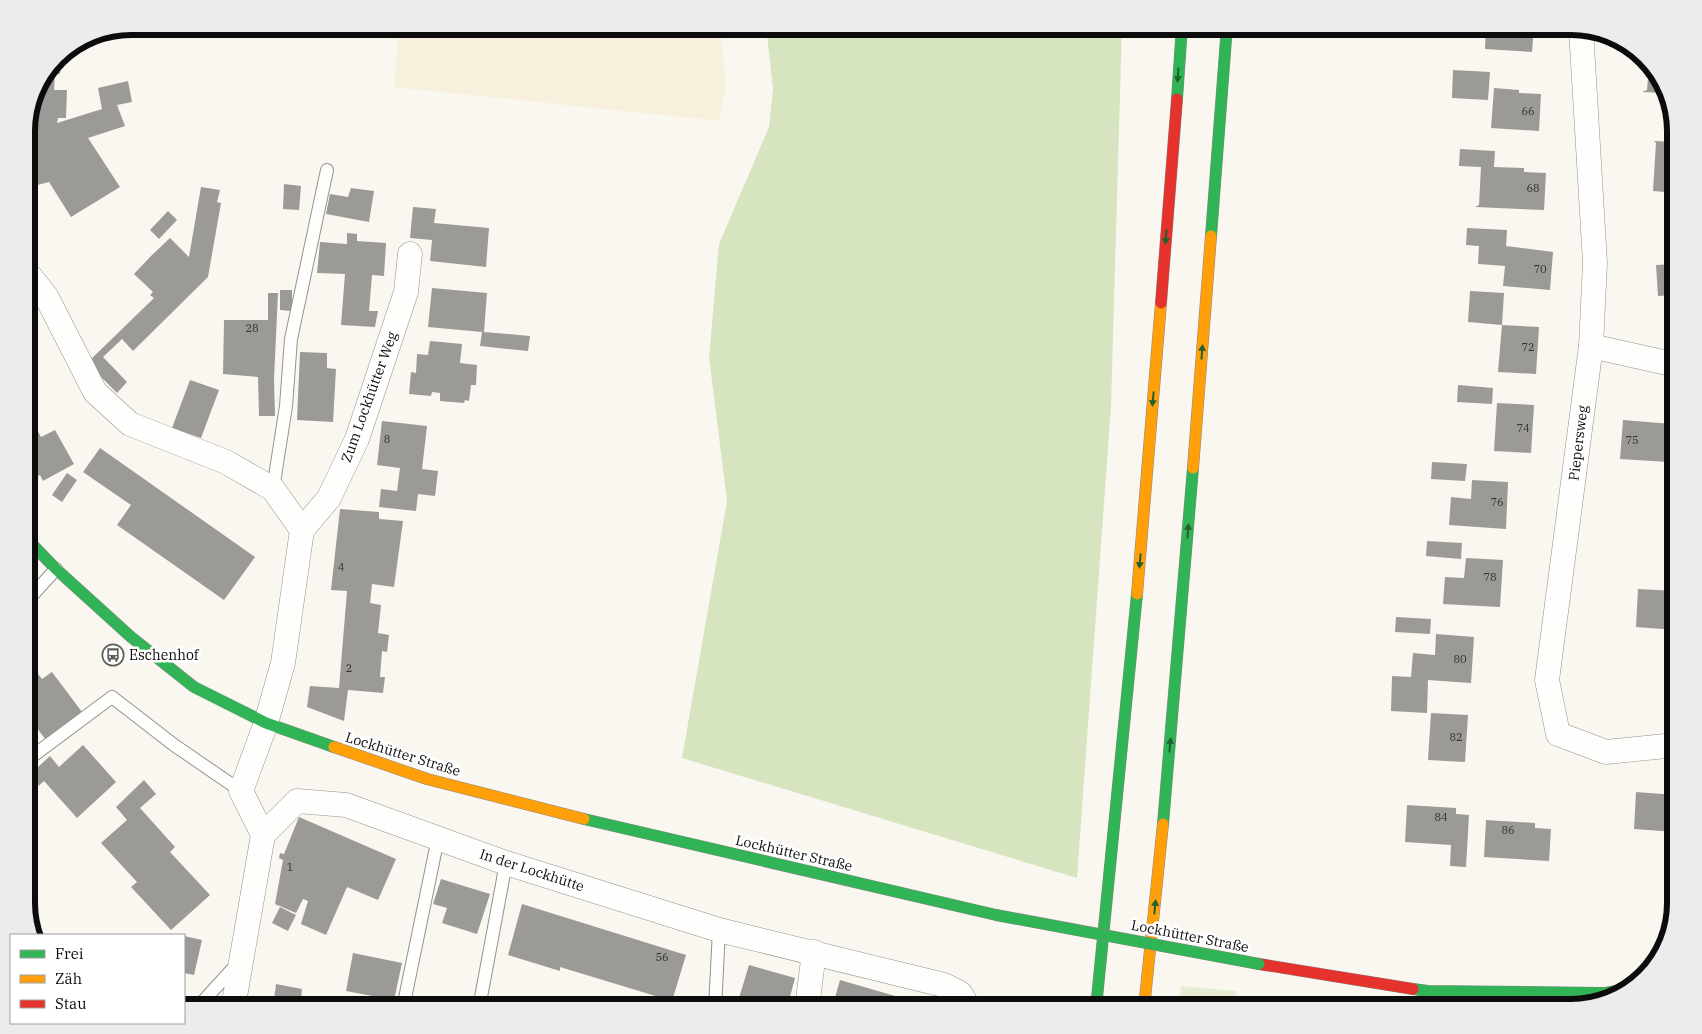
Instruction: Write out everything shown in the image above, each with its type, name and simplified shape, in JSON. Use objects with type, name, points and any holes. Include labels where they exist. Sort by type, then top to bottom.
[{"type":"main road","points":[[1097,999],[1112,874],[1134,627],[1181,35]]},
{"type":"main road","points":[[1145,999],[1158,883],[1181,625],[1226,35]]},
{"type":"main road","name":"Lockhütter Straße","points":[[35,548],[56,570],[131,637],[194,687],[266,723],[437,781],[647,835],[996,914],[1259,964],[1428,991],[1604,993]]},
{"type":"street","name":"Piepersweg","points":[[1581,36],[1595,263],[1591,346],[1547,680],[1558,734],[1606,752],[1667,746]]},
{"type":"street","name":"Zum Lockhütter Weg","points":[[302,530],[329,498],[357,439],[406,292],[410,254]]},
{"type":"street","points":[[35,282],[46,296],[95,392],[130,424],[226,462],[273,489],[302,530],[282,663],[266,723],[241,790],[263,835],[244,957],[235,999]]},
{"type":"street","points":[[1591,346],[1667,363]]},
{"type":"street","name":"In der Lockhütte","points":[[263,835],[297,801],[346,805],[506,863],[719,930],[944,984],[960,993],[964,999]]},
{"type":"street","points":[[808,999],[814,952]]},
{"type":"lane","points":[[273,489],[286,406],[290,339],[328,170]]},
{"type":"lane","points":[[35,592],[56,570]]},
{"type":"lane","points":[[35,754],[112,697],[174,744],[241,790]]},
{"type":"lane","points":[[405,999],[438,838]]},
{"type":"lane","points":[[480,999],[506,863]]},
{"type":"lane","points":[[715,999],[719,930]]},
{"type":"lane","points":[[205,999],[244,957]]},
{"type":"shaded area","points":[[398,35],[721,35],[726,85],[719,121],[394,87]]},
{"type":"green space","points":[[767,35],[1122,35],[1111,406],[1077,878],[682,758],[727,501],[709,357],[719,244],[769,127],[773,89]]},
{"type":"green space","points":[[1181,986],[1236,991],[1236,999],[1180,999]]},
{"type":"building","points":[[1486,35],[1533,35],[1532,52],[1485,49]]},
{"type":"building","points":[[60,66],[60,74],[55,74],[54,90],[67,90],[66,118],[58,118],[57,123],[102,109],[98,88],[128,81],[132,102],[117,105],[125,126],[88,138],[120,187],[71,217],[49,182],[35,186],[35,125],[38,106],[51,78]]},
{"type":"building","points":[[1453,70],[1490,72],[1488,100],[1452,98]]},
{"type":"building","points":[[1648,75],[1659,93],[1642,92],[1647,90]]},
{"type":"building","points":[[1494,88],[1519,90],[1519,93],[1541,94],[1539,131],[1491,128]]},
{"type":"building","points":[[1654,141],[1667,142],[1667,192],[1653,191],[1656,143]]},
{"type":"building","points":[[1460,149],[1495,151],[1494,167],[1524,168],[1524,172],[1546,173],[1544,210],[1475,207],[1479,205],[1481,167],[1459,166]]},
{"type":"building","points":[[284,184],[301,186],[299,210],[283,209]]},
{"type":"building","points":[[201,187],[220,190],[217,202],[221,203],[208,277],[133,351],[122,339],[103,357],[127,382],[117,393],[87,363],[154,298],[150,295],[153,292],[134,274],[151,256],[170,238],[189,257]]},
{"type":"building","points":[[351,188],[374,191],[369,222],[326,214],[330,194],[348,197]]},
{"type":"building","points":[[413,207],[436,209],[434,223],[489,228],[486,267],[430,261],[432,240],[410,238]]},
{"type":"building","points":[[168,211],[177,220],[159,239],[150,230]]},
{"type":"building","points":[[1467,228],[1507,230],[1506,246],[1553,252],[1550,290],[1503,286],[1505,266],[1478,264],[1479,246],[1466,245]]},
{"type":"building","points":[[347,233],[357,234],[357,241],[386,243],[384,276],[372,275],[369,311],[378,311],[375,327],[341,325],[345,274],[317,273],[320,242],[347,244]]},
{"type":"building","points":[[1667,264],[1667,295],[1658,296],[1656,265]]},
{"type":"building","points":[[432,288],[487,293],[484,332],[530,336],[528,351],[480,346],[482,332],[428,327]]},
{"type":"building","points":[[280,290],[292,290],[292,311],[280,310]]},
{"type":"building","points":[[1470,291],[1504,293],[1502,325],[1468,322]]},
{"type":"building","points":[[268,293],[278,293],[274,379],[275,416],[259,416],[258,377],[223,374],[224,320],[268,320]]},
{"type":"building","points":[[1502,325],[1539,327],[1536,374],[1498,372]]},
{"type":"building","points":[[430,341],[462,344],[460,363],[477,365],[476,385],[471,385],[469,401],[465,400],[464,403],[440,401],[440,393],[432,392],[431,396],[409,394],[411,372],[416,373],[417,354],[428,355]]},
{"type":"building","points":[[300,352],[327,353],[327,368],[336,369],[333,422],[297,420]]},
{"type":"building","points":[[190,380],[219,390],[201,438],[172,428]]},
{"type":"building","points":[[1458,385],[1493,388],[1492,404],[1457,402]]},
{"type":"building","points":[[1497,403],[1534,405],[1531,453],[1494,451]]},
{"type":"building","points":[[1623,420],[1667,424],[1667,462],[1620,459]]},
{"type":"building","points":[[382,421],[427,426],[422,469],[438,471],[435,496],[418,494],[416,511],[379,507],[381,489],[397,491],[400,468],[377,465]]},
{"type":"building","points":[[35,426],[41,437],[55,430],[74,464],[43,481],[40,475],[35,478]]},
{"type":"building","points":[[100,448],[255,557],[224,600],[117,525],[131,505],[83,472]]},
{"type":"building","points":[[1432,462],[1467,464],[1465,481],[1431,479]]},
{"type":"building","points":[[67,473],[77,480],[62,502],[52,495]]},
{"type":"building","points":[[1472,480],[1508,482],[1506,529],[1449,525],[1451,497],[1471,499]]},
{"type":"building","points":[[1664,487],[1667,487],[1667,523]]},
{"type":"building","points":[[340,509],[379,512],[379,519],[403,521],[394,587],[372,584],[370,603],[381,605],[378,633],[389,635],[387,652],[382,651],[380,677],[385,677],[383,693],[348,690],[344,721],[307,707],[310,686],[339,688],[347,591],[331,590]]},
{"type":"building","points":[[1427,541],[1462,543],[1461,559],[1426,556]]},
{"type":"building","points":[[1466,558],[1503,560],[1500,607],[1443,604],[1445,577],[1464,578]]},
{"type":"building","points":[[1638,589],[1667,591],[1667,629],[1636,627]]},
{"type":"building","points":[[1396,617],[1431,619],[1430,634],[1395,632]]},
{"type":"building","points":[[1436,634],[1474,637],[1471,683],[1428,680],[1427,713],[1391,711],[1392,676],[1411,677],[1413,653],[1435,655]]},
{"type":"building","points":[[35,670],[42,679],[52,672],[82,712],[46,740],[35,726]]},
{"type":"building","points":[[1431,713],[1468,715],[1465,762],[1428,760]]},
{"type":"building","points":[[83,745],[116,782],[77,818],[44,781],[35,789],[35,770],[50,756],[59,767]]},
{"type":"building","points":[[144,780],[156,794],[140,808],[175,847],[170,852],[210,895],[171,930],[131,887],[137,882],[101,843],[127,820],[116,807]]},
{"type":"building","points":[[1636,792],[1667,794],[1667,831],[1634,829]]},
{"type":"building","points":[[1407,805],[1456,808],[1456,814],[1469,815],[1466,867],[1450,866],[1451,845],[1405,842]]},
{"type":"building","points":[[299,817],[396,859],[378,900],[347,887],[326,935],[301,924],[308,901],[303,899],[296,913],[275,904],[283,860],[279,858],[280,853],[284,854]]},
{"type":"building","points":[[1486,820],[1535,823],[1535,828],[1551,829],[1549,861],[1484,857]]},
{"type":"building","points":[[441,879],[490,894],[477,934],[442,923],[447,908],[433,904]]},
{"type":"building","points":[[522,904],[686,955],[673,999],[665,999],[560,967],[560,971],[508,955]]},
{"type":"building","points":[[280,907],[296,915],[288,931],[272,923]]},
{"type":"building","points":[[185,936],[202,940],[194,975],[185,973]]},
{"type":"building","points":[[353,953],[402,963],[394,999],[346,991]]},
{"type":"building","points":[[749,965],[795,978],[789,999],[739,999]]},
{"type":"building","points":[[840,980],[902,998],[902,999],[835,999]]},
{"type":"building","points":[[276,984],[302,989],[301,999],[274,999]]},
{"type":"traffic: fast","points":[[1177,99],[1181,35]]},
{"type":"traffic: fast","points":[[1211,236],[1226,35]]},
{"type":"traffic: fast","points":[[1163,824],[1193,468]]},
{"type":"traffic: fast","points":[[35,547],[56,569],[131,637],[194,687],[266,723],[334,747]]},
{"type":"traffic: fast","points":[[1097,999],[1137,594]]},
{"type":"traffic: fast","points":[[584,819],[996,915]]},
{"type":"traffic: fast","points":[[996,915],[1259,964]]},
{"type":"traffic: fast","points":[[1413,989],[1428,991],[1604,993]]},
{"type":"traffic: slow","points":[[1193,468],[1211,236]]},
{"type":"traffic: slow","points":[[1137,594],[1161,303]]},
{"type":"traffic: slow","points":[[334,747],[427,779],[584,819]]},
{"type":"traffic: slow","points":[[1145,999],[1163,824]]},
{"type":"traffic: jam","points":[[1161,303],[1177,99]]},
{"type":"traffic: jam","points":[[1259,964],[1413,989]]},
{"type":"place","name":"Eschenhof","points":[[113,655]]}]
